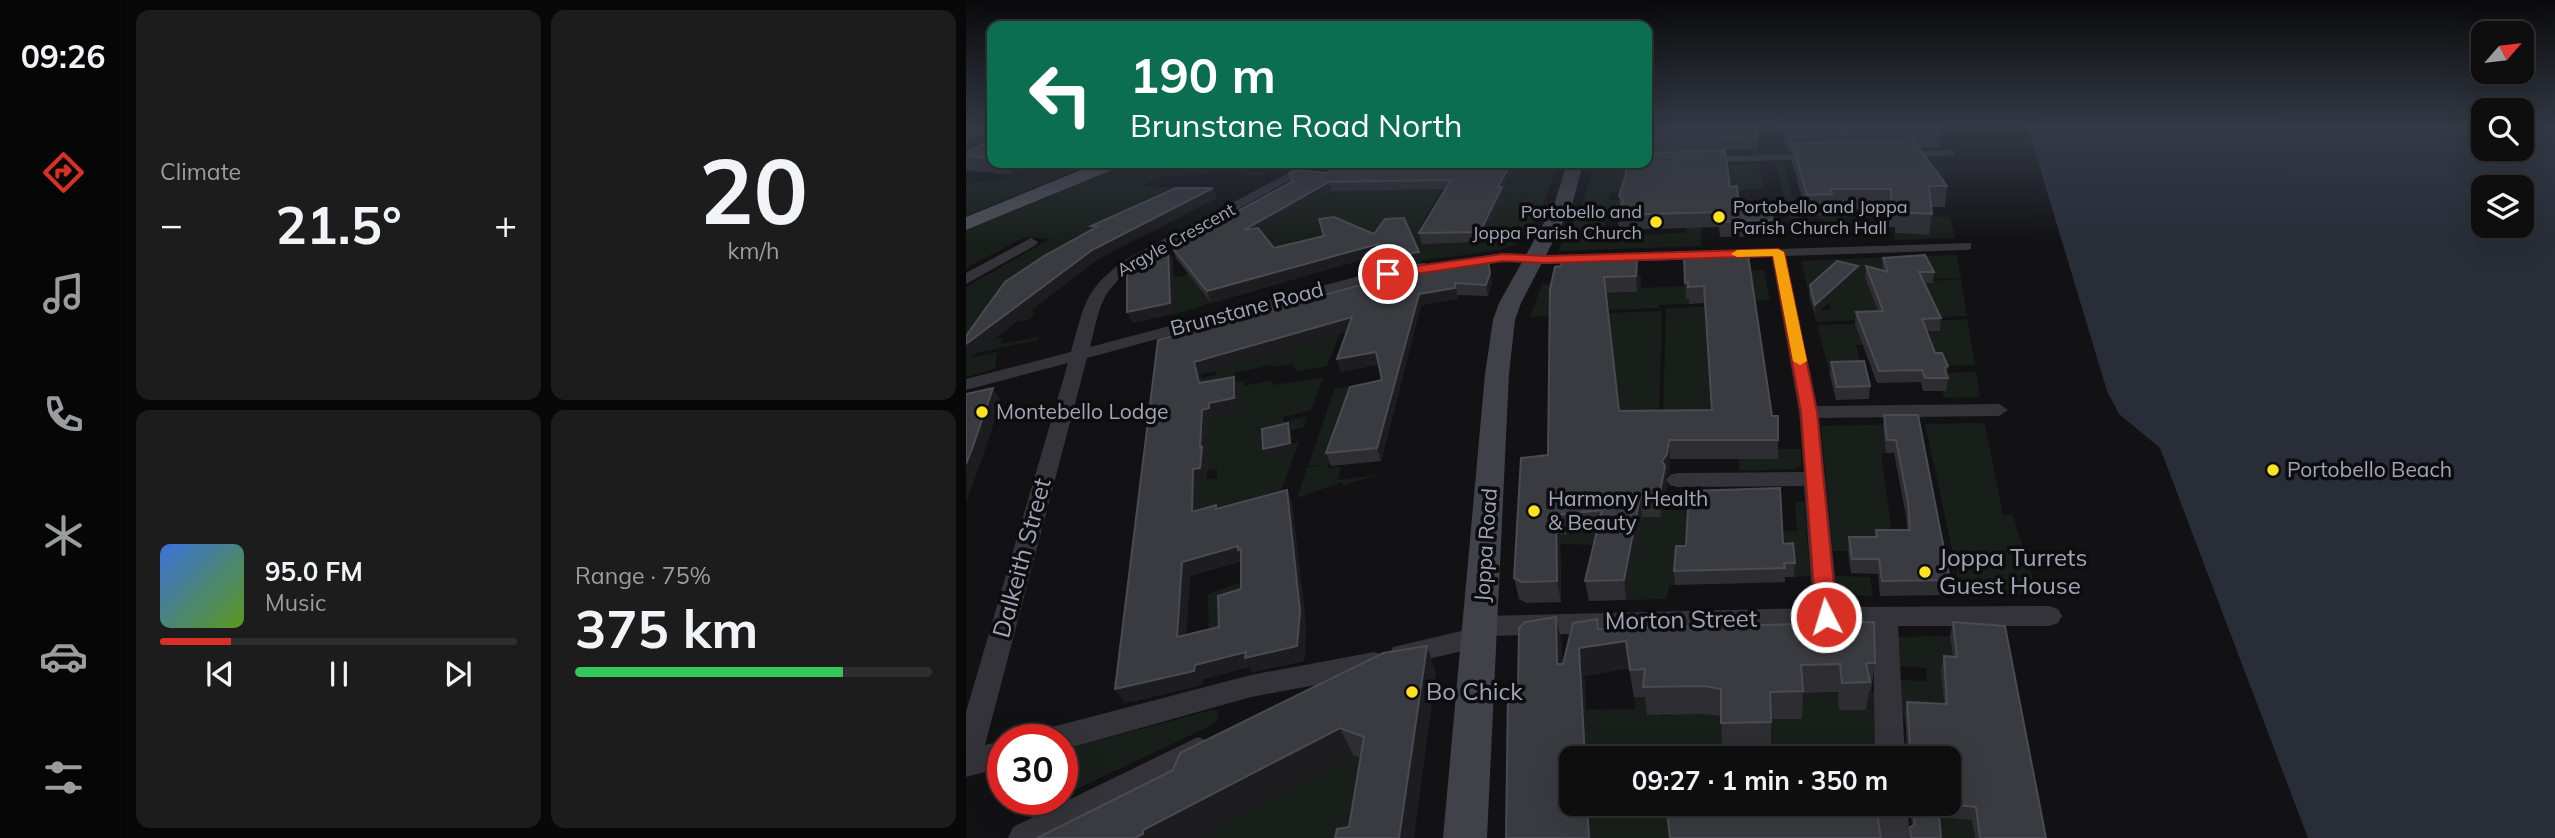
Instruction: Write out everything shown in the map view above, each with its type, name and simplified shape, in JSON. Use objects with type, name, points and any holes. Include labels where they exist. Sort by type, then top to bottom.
[{"type":"main road","points":[[966,224],[1100,168]]},
{"type":"main road","points":[[1532,259],[1563,205],[1574,168]]},
{"type":"main road","name":"Joppa Road","points":[[1465,838],[1503,328],[1510,303],[1532,259]]},
{"type":"street","name":"Argyle Crescent","points":[[1079,354],[1094,300],[1110,278],[1130,263],[1305,168]]},
{"type":"street","points":[[1324,168],[1332,169]]},
{"type":"street","points":[[966,279],[1031,242]]},
{"type":"street","name":"Brunstane Road","points":[[966,384],[1367,278],[1494,258],[1961,246]]},
{"type":"street","points":[[1778,252],[1809,412],[1826,617]]},
{"type":"street","name":"Dalkeith Street","points":[[966,764],[1079,354]]},
{"type":"street","points":[[1809,412],[1991,410]]},
{"type":"street","points":[[1677,480],[1815,479]]},
{"type":"street","name":"Morton Street","points":[[1078,733],[1251,686],[1374,663],[1480,632],[1826,617],[2040,616]]},
{"type":"street","points":[[1885,617],[1890,746]]},
{"type":"street","name":"Morton Street","points":[[1290,704],[1374,663]]},
{"type":"street","points":[[1024,838],[1217,741]]},
{"type":"street","points":[[966,764],[987,758]]},
{"type":"street","points":[[1893,816],[1894,838]]},
{"type":"shaded area","points":[[1758,164],[1764,189],[1697,192],[1705,165]]},
{"type":"shaded area","points":[[1775,164],[1783,164],[1799,219],[1790,219]]},
{"type":"shaded area","points":[[1834,164],[1846,164],[1846,173],[1839,173],[1849,189],[1897,185],[1902,194],[1918,193],[1918,199],[1879,201],[1879,195],[1850,195],[1860,216],[1844,217],[1849,228],[1827,225],[1821,218],[1807,218],[1831,215],[1829,209],[1850,208],[1847,202],[1833,202],[1827,185],[1841,184],[1839,177],[1831,177],[1829,172],[1838,171]]},
{"type":"shaded area","name":"Portobello Beach","points":[[2039,164],[2555,164],[2555,838],[2308,838],[2160,448],[2119,414],[2107,391]]},
{"type":"shaded area","points":[[1912,167],[1943,168],[1946,192],[1919,193],[1935,192],[1919,178]]},
{"type":"shaded area","points":[[1037,168],[1082,168],[966,216],[966,183],[1005,179]]},
{"type":"shaded area","points":[[1112,168],[1244,168],[1240,170],[1267,173],[1262,176],[1227,173],[1164,176],[1142,186],[1206,189],[1199,201],[1208,202],[1202,206],[1179,203],[1152,212],[1182,216],[1177,219],[1144,215],[1022,286],[1065,285],[1058,290],[1008,297],[995,316],[1034,311],[1033,316],[1027,320],[1009,323],[984,341],[1002,338],[1001,344],[1038,337],[1037,340],[971,354],[970,358],[997,352],[995,369],[966,377],[966,287],[1050,239],[1025,237],[966,268],[966,229],[1037,202]]},
{"type":"shaded area","points":[[1593,168],[1648,168],[1626,192],[1610,193],[1610,200],[1626,199],[1617,208],[1581,208]]},
{"type":"shaded area","points":[[1556,169],[1535,221],[1522,238],[1507,248],[1412,262],[1418,250],[1412,240],[1390,244],[1387,235],[1392,229],[1388,229],[1381,239],[1374,240],[1375,244],[1354,249],[1357,261],[1349,263],[1340,253],[1318,259],[1313,254],[1306,255],[1306,252],[1298,254],[1304,263],[1279,266],[1290,279],[1276,283],[1267,273],[1243,280],[1241,278],[1245,276],[1242,273],[1219,280],[1221,284],[1228,285],[1203,292],[1211,303],[1175,314],[1174,293],[1167,279],[1172,276],[1182,277],[1200,266],[1192,264],[1194,261],[1184,260],[1197,256],[1186,254],[1203,244],[1238,245],[1255,235],[1247,234],[1249,231],[1228,229],[1236,225],[1282,220],[1290,216],[1283,214],[1289,210],[1266,207],[1303,205],[1316,200],[1310,199],[1315,195],[1292,193],[1298,189],[1330,193],[1340,184],[1335,183],[1349,175],[1380,174],[1371,185],[1362,186],[1359,191],[1405,186],[1411,178],[1417,177],[1409,190],[1415,190],[1418,186],[1437,186],[1435,190],[1441,190],[1420,227],[1444,225],[1445,221],[1434,222],[1457,179],[1480,181],[1479,184],[1467,187],[1476,187],[1474,190],[1477,191],[1471,197],[1474,198],[1470,205],[1490,204],[1501,201],[1505,191],[1491,190],[1493,184],[1508,184],[1513,172],[1459,176],[1461,172]],"holes":[[[1467,211],[1496,211],[1490,222],[1476,223],[1475,226],[1486,226],[1482,242],[1457,243],[1450,239],[1453,233],[1461,233],[1463,230],[1451,229],[1457,222],[1461,222]]]},
{"type":"shaded area","points":[[1579,212],[1602,216],[1605,225],[1591,233],[1567,235]]},
{"type":"shaded area","points":[[1925,216],[1950,217],[1955,238],[1894,240],[1895,233],[1926,235]]},
{"type":"shaded area","points":[[1701,227],[1701,246],[1558,251],[1564,240],[1685,233],[1686,228]]},
{"type":"shaded area","points":[[1957,255],[1961,278],[1930,279],[1903,267],[1898,257]]},
{"type":"shaded area","points":[[1892,257],[1896,267],[1931,281],[1961,279],[1967,316],[1816,322],[1814,311],[1831,309],[1828,298],[1810,298],[1801,261]]},
{"type":"shaded area","points":[[1764,270],[1770,300],[1696,303],[1689,299],[1689,304],[1608,310],[1601,294],[1637,292],[1638,275],[1641,275],[1641,288],[1749,283],[1748,271]]},
{"type":"shaded area","points":[[1558,283],[1580,313],[1530,317],[1542,284]]},
{"type":"shaded area","points":[[1725,306],[1709,366],[1711,400],[1750,459],[1778,459],[1778,449],[1801,449],[1801,466],[1794,469],[1739,471],[1739,459],[1732,459],[1696,441],[1694,459],[1689,459],[1588,430],[1608,313],[1662,311],[1659,418],[1663,418],[1666,308]]},
{"type":"shaded area","points":[[1346,317],[1327,366],[1297,371],[1292,364],[1271,365],[1234,373],[1234,382],[1244,381],[1244,386],[1272,380],[1272,385],[1323,378],[1311,410],[1283,417],[1284,422],[1308,416],[1304,427],[1261,438],[1262,451],[1299,442],[1276,504],[1291,500],[1292,503],[1243,519],[1149,500],[1190,482],[1217,478],[1217,469],[1190,475],[1197,425],[1214,421],[1215,416],[1239,410],[1162,387],[1217,375],[1216,371],[1199,374]]},
{"type":"shaded area","points":[[1967,319],[1975,365],[1930,366],[1896,332],[1937,331],[1935,321]]},
{"type":"shaded area","points":[[1856,324],[1863,345],[1856,345],[1866,386],[1843,374],[1830,375],[1817,325]]},
{"type":"shaded area","points":[[1976,372],[1980,397],[1944,398],[1942,391],[1946,390],[1940,373]]},
{"type":"shaded area","points":[[1402,381],[1367,386],[1359,411],[1395,407],[1394,412],[1357,416],[1349,443],[1388,439],[1386,443],[1348,447],[1343,462],[1329,463],[1328,468],[1341,467],[1338,480],[1379,475],[1343,485],[1342,482],[1297,498],[1307,468],[1322,465],[1308,466],[1335,388]]},
{"type":"shaded area","points":[[1915,424],[1883,428],[1886,453],[1881,454],[1894,547],[1875,551],[1833,551],[1821,426]]},
{"type":"shaded area","points":[[1925,424],[1985,425],[2003,515],[2013,515],[2037,593],[1962,595]]},
{"type":"shaded area","points":[[1795,502],[1804,502],[1810,576],[1794,577],[1792,557],[1737,551],[1738,584],[1724,584],[1724,559],[1675,585],[1669,585],[1667,599],[1626,600],[1636,546],[1557,544],[1557,534],[1573,533],[1605,514],[1657,517],[1659,510],[1689,510],[1748,532],[1797,531]]},
{"type":"shaded area","points":[[1835,576],[1870,577],[1873,596],[1836,595]]},
{"type":"shaded area","points":[[1256,577],[1258,605],[1209,646],[1208,594]]},
{"type":"shaded area","points":[[1950,636],[1956,683],[1942,683],[1945,718],[1901,715],[1898,680],[1927,681],[1926,668],[1898,666],[1896,637]]},
{"type":"shaded area","points":[[1879,691],[1880,746],[1588,746],[1586,710],[1635,709],[1634,697],[1653,697],[1661,716],[1672,715],[1674,702],[1693,696],[1693,714],[1738,713],[1800,693]]},
{"type":"shaded area","points":[[1212,710],[1217,710],[1219,715],[1214,724],[1078,788],[1078,746]]},
{"type":"shaded area","points":[[1962,732],[1975,838],[1937,838],[1935,817],[1920,816],[1961,816],[1961,746],[1902,746],[1902,742],[1937,745]]},
{"type":"shaded area","points":[[1353,755],[1378,755],[1366,838],[1198,838]]},
{"type":"shaded area","points":[[1593,816],[1667,816],[1670,838],[1594,838]]},
{"type":"building","points":[[1652,164],[1727,164],[1730,187],[1737,186],[1739,203],[1770,202],[1773,220],[1720,222],[1719,212],[1618,215],[1623,200],[1619,196],[1627,168],[1652,168]]},
{"type":"building","points":[[1798,164],[1931,164],[1947,186],[1929,186],[1932,214],[1897,212],[1897,206],[1891,206],[1891,189],[1830,189],[1832,194],[1807,195]]},
{"type":"building","points":[[1332,168],[1508,168],[1480,232],[1419,233],[1451,180],[1329,182],[1244,230],[1258,228],[1274,248],[1324,236],[1319,219],[1334,217],[1374,234],[1385,219],[1404,218],[1419,252],[1373,259],[1378,244],[1207,291],[1172,247],[1293,181],[1289,173],[1295,170],[1327,173]]},
{"type":"building","points":[[1176,188],[1213,188],[1092,250],[966,344],[966,336],[1005,282],[1044,256],[1097,227],[1091,226]]},
{"type":"building","points":[[1168,249],[1170,303],[1127,312],[1127,273]]},
{"type":"building","points":[[1748,255],[1772,416],[1778,416],[1778,440],[1669,440],[1667,454],[1662,461],[1665,466],[1659,497],[1640,497],[1624,580],[1585,581],[1602,510],[1556,515],[1557,581],[1522,582],[1514,578],[1521,458],[1548,455],[1550,289],[1555,267],[1561,266],[1562,261],[1637,259],[1636,276],[1604,277],[1619,411],[1712,410],[1704,286],[1688,287],[1688,282],[1685,283],[1684,257]]},
{"type":"building","points":[[1925,255],[1934,272],[1919,272],[1941,318],[1922,319],[1935,353],[1942,353],[1948,366],[1944,368],[1948,378],[1925,378],[1922,370],[1879,371],[1856,312],[1883,311],[1866,266],[1888,272],[1883,258]]},
{"type":"building","points":[[1488,261],[1490,273],[1486,285],[1455,283],[1455,288],[1419,294],[1377,448],[1326,453],[1350,387],[1382,380],[1376,352],[1337,359],[1352,317],[1194,362],[1199,383],[1234,377],[1234,398],[1209,403],[1209,408],[1202,410],[1200,468],[1193,469],[1192,512],[1216,505],[1216,509],[1287,490],[1300,611],[1297,646],[1245,658],[1246,652],[1195,665],[1194,671],[1115,689],[1158,340],[1364,284],[1368,273],[1424,264],[1427,269]],"holes":[[[1238,546],[1238,550],[1241,549],[1241,589],[1218,596],[1219,627],[1177,637],[1182,562]]]},
{"type":"building","points":[[1837,261],[1858,266],[1815,305],[1810,285]]},
{"type":"building","points":[[1864,361],[1870,386],[1837,387],[1831,362]]},
{"type":"building","points":[[993,388],[973,446],[966,464],[966,394]]},
{"type":"building","points":[[1884,415],[1918,415],[1950,580],[1882,581],[1879,559],[1852,559],[1849,537],[1877,537],[1876,530],[1910,530],[1908,502],[1896,440],[1887,440]]},
{"type":"building","points":[[1288,423],[1290,443],[1263,449],[1262,429]]},
{"type":"building","points":[[1780,488],[1783,544],[1793,543],[1795,563],[1784,563],[1785,568],[1674,571],[1676,546],[1686,546],[1689,491]]},
{"type":"building","points":[[1556,617],[1557,664],[1563,664],[1573,623],[1597,619],[1598,629],[1874,622],[1875,663],[1866,663],[1870,682],[1842,683],[1840,664],[1801,665],[1803,691],[1770,692],[1771,722],[1721,723],[1721,689],[1704,686],[1643,687],[1645,669],[1630,670],[1626,641],[1579,648],[1584,746],[1559,746],[1559,816],[1588,816],[1589,838],[1506,838],[1508,694],[1518,692],[1519,628],[1525,622]]},
{"type":"building","points":[[1953,622],[2005,626],[2046,838],[1980,838],[1976,807],[1961,805],[1961,746],[1907,746],[1910,744],[1907,702],[1947,704],[1944,656],[1957,657]]},
{"type":"building","points":[[1427,646],[1399,838],[1335,838],[1337,829],[1349,827],[1364,737],[1340,728],[1143,830],[1143,834],[1135,838],[1037,838],[1173,770],[1180,753],[1383,653]]},
{"type":"building","points":[[1667,816],[1877,816],[1881,838],[1670,838]]},
{"type":"building","points":[[1914,816],[1939,816],[1941,838],[1911,838],[1910,827],[1915,825]]},
{"type":"slow traffic","points":[[1737,254],[1778,252],[1800,361]]},
{"type":"place","name":"Portobello and Joppa Parish Church Hall","points":[[1719,217]]},
{"type":"place","name":"Portobello and Joppa Parish Church","points":[[1656,222]]},
{"type":"place","name":"Montebello Lodge","points":[[982,412]]},
{"type":"place","name":"Portobello Beach","points":[[2273,470]]},
{"type":"place","name":"Harmony Health & Beauty","points":[[1534,511]]},
{"type":"place","name":"Joppa Turrets Guest House","points":[[1925,572]]},
{"type":"place","name":"Bo Chick","points":[[1412,692]]},
{"type":"route","points":[[1388,274],[1503,257],[1546,260],[1778,252],[1809,412],[1826,617]]}]
